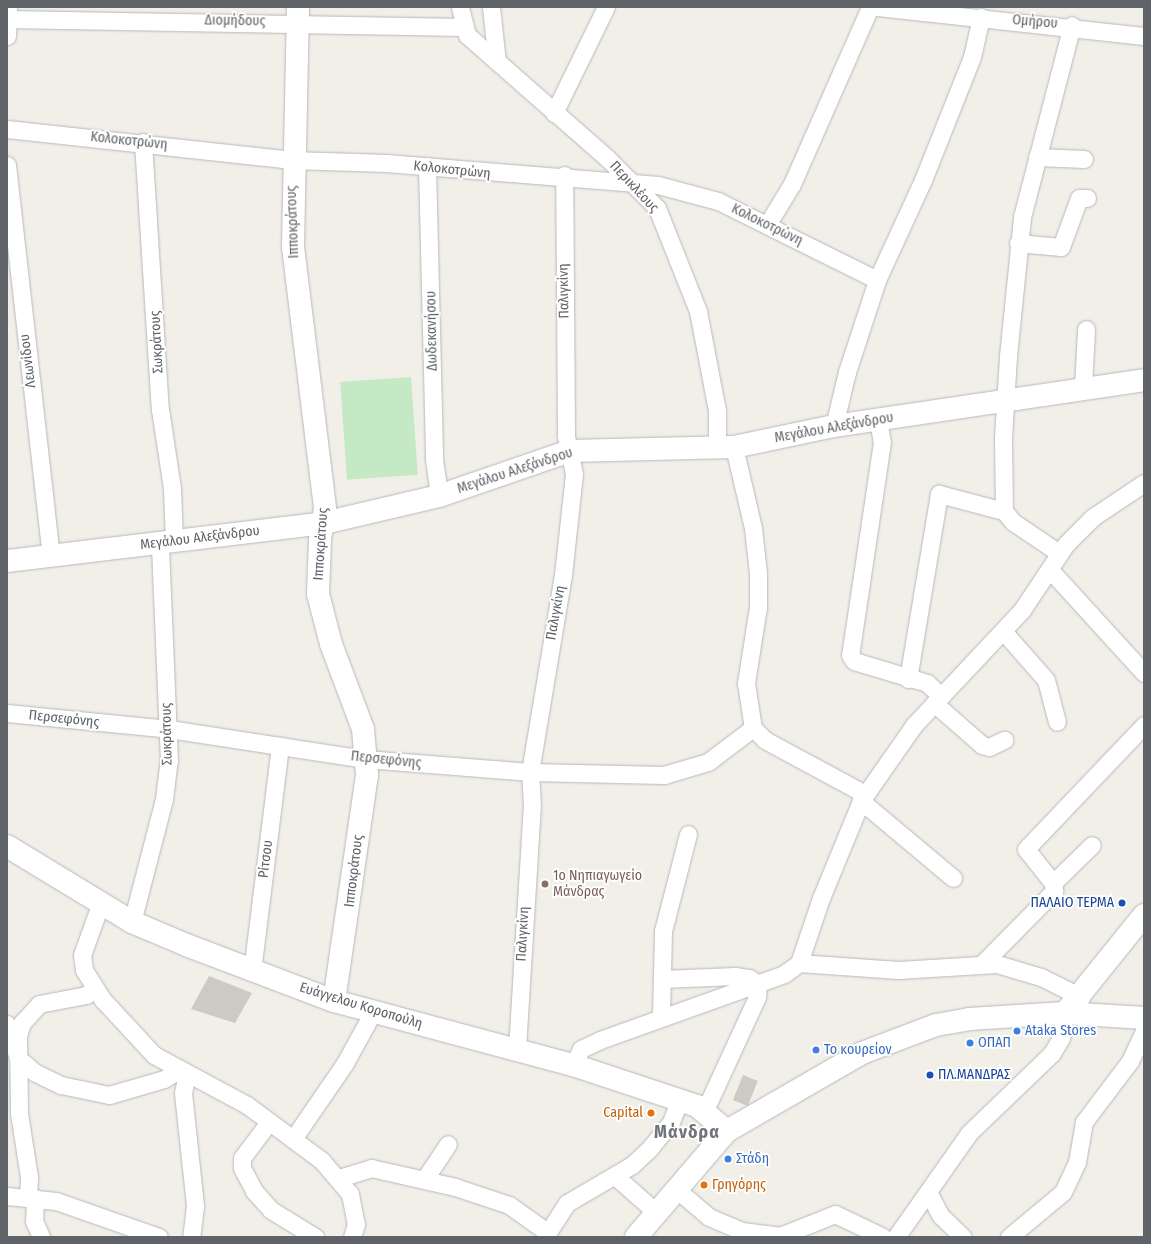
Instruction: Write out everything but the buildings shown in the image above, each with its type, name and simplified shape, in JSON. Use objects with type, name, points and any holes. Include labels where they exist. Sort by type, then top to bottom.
[{"type":"street","points":[[460,7],[463,27]]},
{"type":"street","points":[[491,7],[497,62]]},
{"type":"street","points":[[554,113],[606,7]]},
{"type":"street","points":[[768,225],[792,184],[870,7]]},
{"type":"street","name":"Ομήρου","points":[[878,7],[1072,25],[1144,36]]},
{"type":"street","name":"Διομήδους","points":[[8,15],[298,14],[463,27]]},
{"type":"street","name":"Ιπποκράτους","points":[[298,14],[292,160],[293,247],[325,508],[319,549],[318,594],[333,651],[363,729],[366,760],[352,892],[334,1001]]},
{"type":"street","points":[[7,36],[8,15]]},
{"type":"street","points":[[834,426],[847,372],[877,280],[923,180],[972,57],[981,17]]},
{"type":"street","points":[[1004,511],[1005,399],[1018,243],[1037,157],[1072,25]]},
{"type":"street","name":"Περικλέους","points":[[463,27],[497,62],[633,184],[657,208],[698,311],[725,448],[753,528],[758,573],[758,607],[746,684],[753,728]]},
{"type":"street","name":"Κολοκοτρώνη","points":[[7,129],[143,142],[292,160],[427,166],[497,174],[564,175],[688,191],[768,225],[877,280]]},
{"type":"street","name":"Σωκράτους","points":[[132,922],[164,799],[170,761],[167,542],[172,488],[160,409],[143,142]]},
{"type":"street","points":[[1037,157],[1084,160]]},
{"type":"street","name":"Λεωνίδου","points":[[7,165],[12,268],[51,557]]},
{"type":"street","name":"Δωδεκανήσου","points":[[427,166],[434,459],[439,496]]},
{"type":"street","name":"Παλιγκίνη","points":[[516,1049],[532,807],[530,772],[564,575],[574,474],[566,435],[564,175]]},
{"type":"street","points":[[1018,243],[1061,247],[1079,198],[1087,198]]},
{"type":"street","points":[[1084,387],[1086,329]]},
{"type":"street","name":"Μεγάλου Αλεξάνδρου","points":[[7,561],[51,557],[324,523],[439,496],[570,451],[725,448],[834,426],[1084,387],[1144,380]]},
{"type":"street","points":[[878,420],[882,442],[850,654],[854,661],[908,679],[927,683],[937,699],[982,745],[989,747],[1004,740]]},
{"type":"street","points":[[572,1064],[581,1049],[661,1015],[758,984],[784,974],[799,963],[821,898],[863,798],[937,699],[1003,631],[1051,571],[1059,553],[1093,517],[1144,484]]},
{"type":"street","points":[[908,679],[939,494],[1004,511],[1013,522],[1059,553]]},
{"type":"street","points":[[1051,571],[1144,673]]},
{"type":"street","points":[[1003,631],[1046,680],[1057,722]]},
{"type":"street","name":"Περσεφόνης","points":[[7,713],[169,729],[366,760],[530,772],[677,773],[714,759],[753,728]]},
{"type":"street","points":[[982,964],[1054,891],[1053,883],[1026,849],[1144,725]]},
{"type":"street","points":[[753,728],[765,740],[863,798],[953,878]]},
{"type":"street","name":"Ρίτσου","points":[[252,971],[280,746]]},
{"type":"street","points":[[661,1015],[663,931],[688,834]]},
{"type":"street","points":[[1053,883],[1092,845]]},
{"type":"street","name":"Ευάγγελου Κοροπούλη","points":[[7,846],[100,905],[132,922],[252,971],[334,1001],[572,1064],[705,1110],[727,1130]]},
{"type":"street","points":[[100,905],[82,955],[84,970],[94,988],[154,1055],[183,1072],[222,1090],[293,1139],[339,1178],[354,1208],[352,1237]]},
{"type":"street","points":[[896,1237],[969,1134],[1052,1054],[1061,1038],[1065,1013],[1081,997],[1144,915]]},
{"type":"street","points":[[799,963],[898,970],[982,964],[1011,967],[1081,997]]},
{"type":"street","points":[[662,979],[735,976],[750,978],[758,984]]},
{"type":"street","points":[[705,1110],[757,997],[758,984]]},
{"type":"street","points":[[41,1237],[34,1221],[29,1177],[23,1152],[18,1058],[22,1023],[39,1004],[86,995],[94,988]]},
{"type":"street","points":[[293,1139],[345,1063],[373,1012]]},
{"type":"street","points":[[636,1237],[727,1130],[862,1054],[936,1025],[997,1016],[1065,1013],[1144,1018]]},
{"type":"street","points":[[7,1024],[18,1058],[34,1072],[62,1085],[109,1095],[183,1072]]},
{"type":"street","points":[[1009,1237],[1063,1192],[1077,1162],[1084,1122],[1130,1061],[1144,1031]]},
{"type":"street","points":[[183,1072],[183,1093],[195,1206],[191,1237]]},
{"type":"street","points":[[339,1178],[370,1168],[424,1180],[496,1199],[546,1234],[567,1203],[616,1176],[661,1136],[679,1101]]},
{"type":"street","points":[[269,1122],[246,1152],[242,1168],[254,1191],[271,1210],[315,1237]]},
{"type":"street","points":[[424,1180],[448,1144]]},
{"type":"street","points":[[7,1146],[23,1152]]},
{"type":"street","points":[[616,1176],[656,1212]]},
{"type":"street","points":[[676,1189],[710,1217],[728,1225],[766,1235],[790,1236],[835,1214],[883,1237]]},
{"type":"street","points":[[928,1192],[940,1216],[963,1237]]},
{"type":"street","points":[[7,1196],[32,1198],[79,1207],[159,1237]]},
{"type":"green space","points":[[411,377],[418,475],[347,480],[340,382]]},
{"type":"place","name":"1ο Νηπιαγωγείο Μάνδρας","points":[[545,884]]},
{"type":"place","name":"ΠΑΛΑΙΟ ΤΕΡΜΑ","points":[[1122,903]]},
{"type":"place","name":"Ataka Stores","points":[[1017,1031]]},
{"type":"place","name":"ΟΠΑΠ","points":[[970,1043]]},
{"type":"place","name":"Το κουρείον","points":[[816,1050]]},
{"type":"place","name":"ΠΛ.ΜΑΝΔΡΑΣ","points":[[930,1075]]},
{"type":"place","name":"Capital","points":[[651,1113]]},
{"type":"place","name":"Στάδη","points":[[728,1159]]},
{"type":"place","name":"Γρηγόρης","points":[[704,1185]]},
{"type":"district","name":"Μάνδρα","points":[[687,1132]]}]
